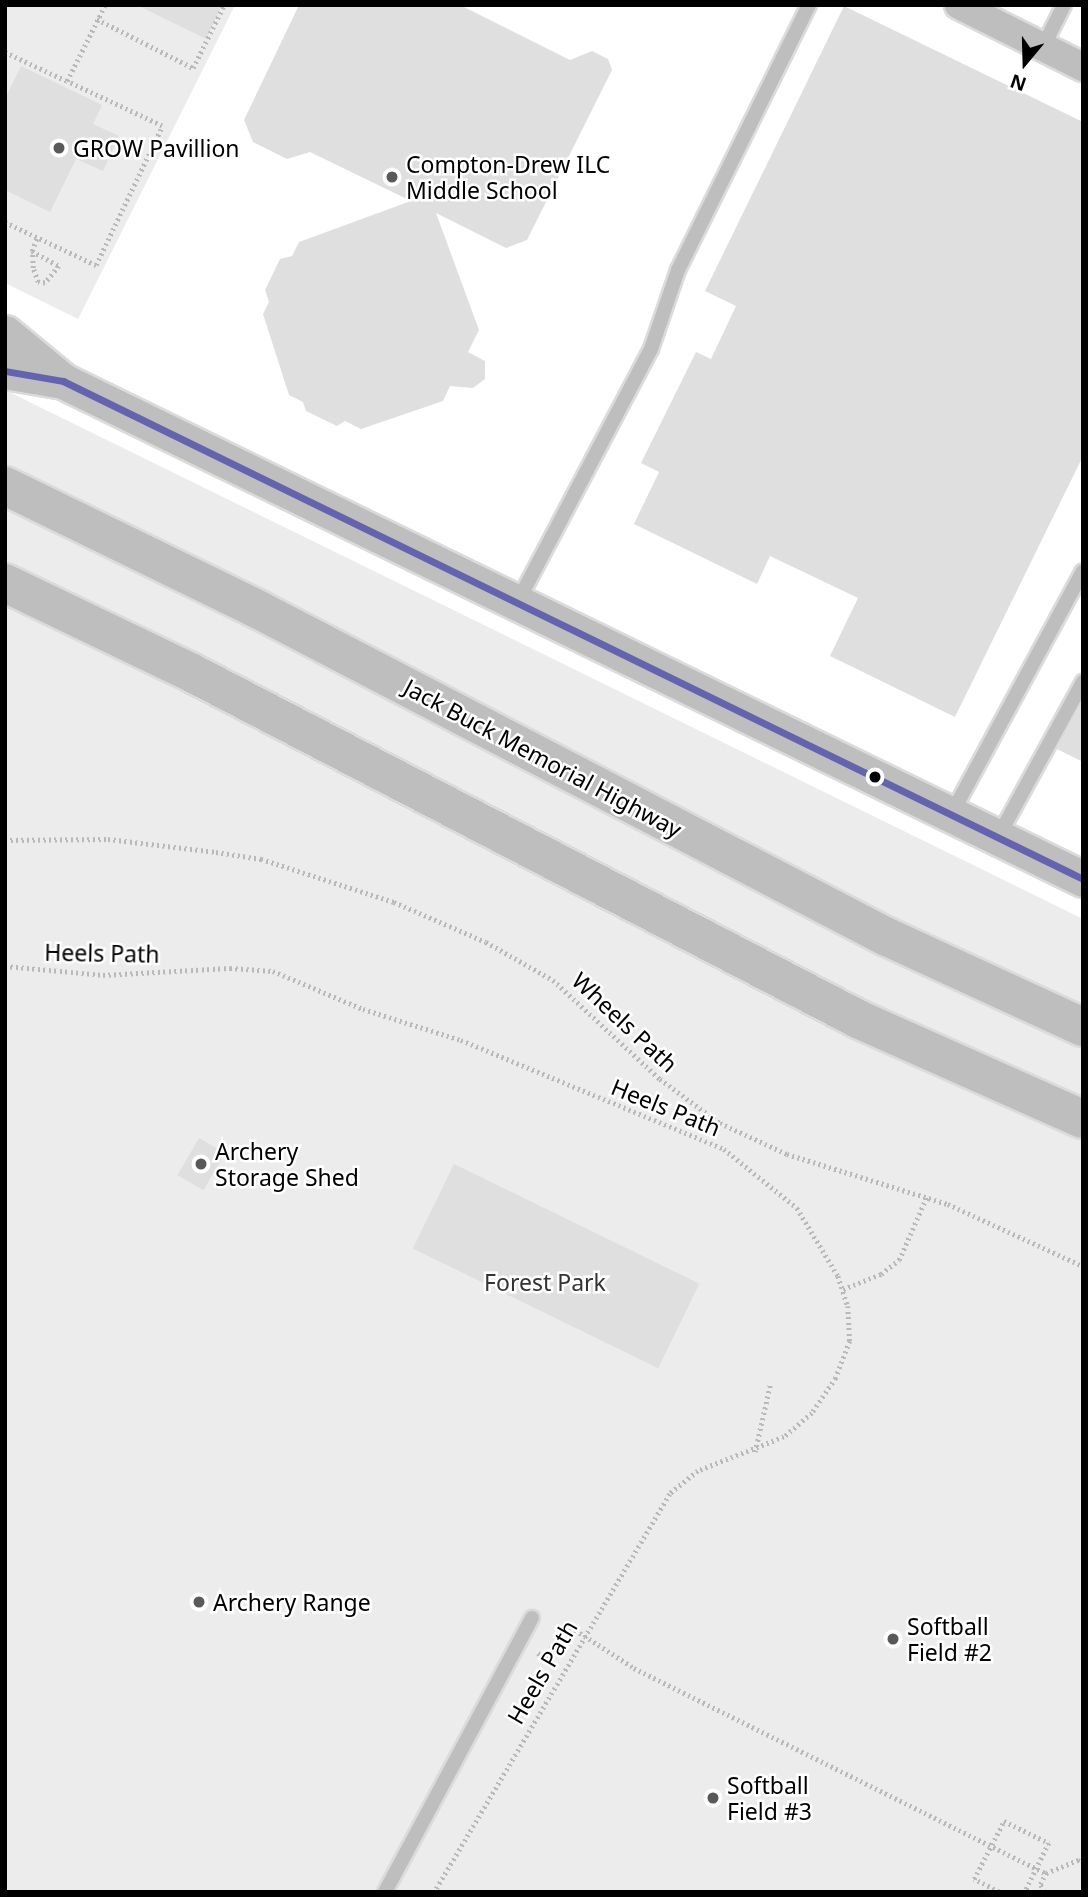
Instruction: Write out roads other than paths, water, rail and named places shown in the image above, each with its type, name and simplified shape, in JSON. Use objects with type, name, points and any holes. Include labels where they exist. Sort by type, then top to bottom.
[{"type":"highway","name":"Jack Buck Memorial Highway","points":[[5,486],[259,610],[887,937],[1083,1027]]},
{"type":"highway","points":[[5,583],[229,691],[858,1019],[1083,1119]]},
{"type":"street","points":[[969,7],[1083,67]]},
{"type":"street","points":[[5,333],[63,381],[1083,879]]},
{"type":"street","points":[[5,371],[63,381]]},
{"type":"lane","points":[[517,603],[651,349],[678,270],[809,5]]},
{"type":"lane","points":[[1043,47],[1064,5]]},
{"type":"lane","points":[[951,815],[1083,571]]},
{"type":"lane","points":[[998,837],[1083,682]]},
{"type":"lane","points":[[385,1892],[532,1618]]},
{"type":"place","name":"GROW Pavillion","points":[[59,148]]},
{"type":"place","name":"Compton-Drew ILC Middle School","points":[[392,177]]},
{"type":"place","name":"Archery Storage Shed","points":[[201,1164]]},
{"type":"place","name":"Archery Range","points":[[199,1602]]},
{"type":"place","name":"Softball Field #2","points":[[893,1639]]},
{"type":"place","name":"Softball Field #3","points":[[713,1798]]},
{"type":"park label","name":"Forest Park","points":[[545,1282]]}]
